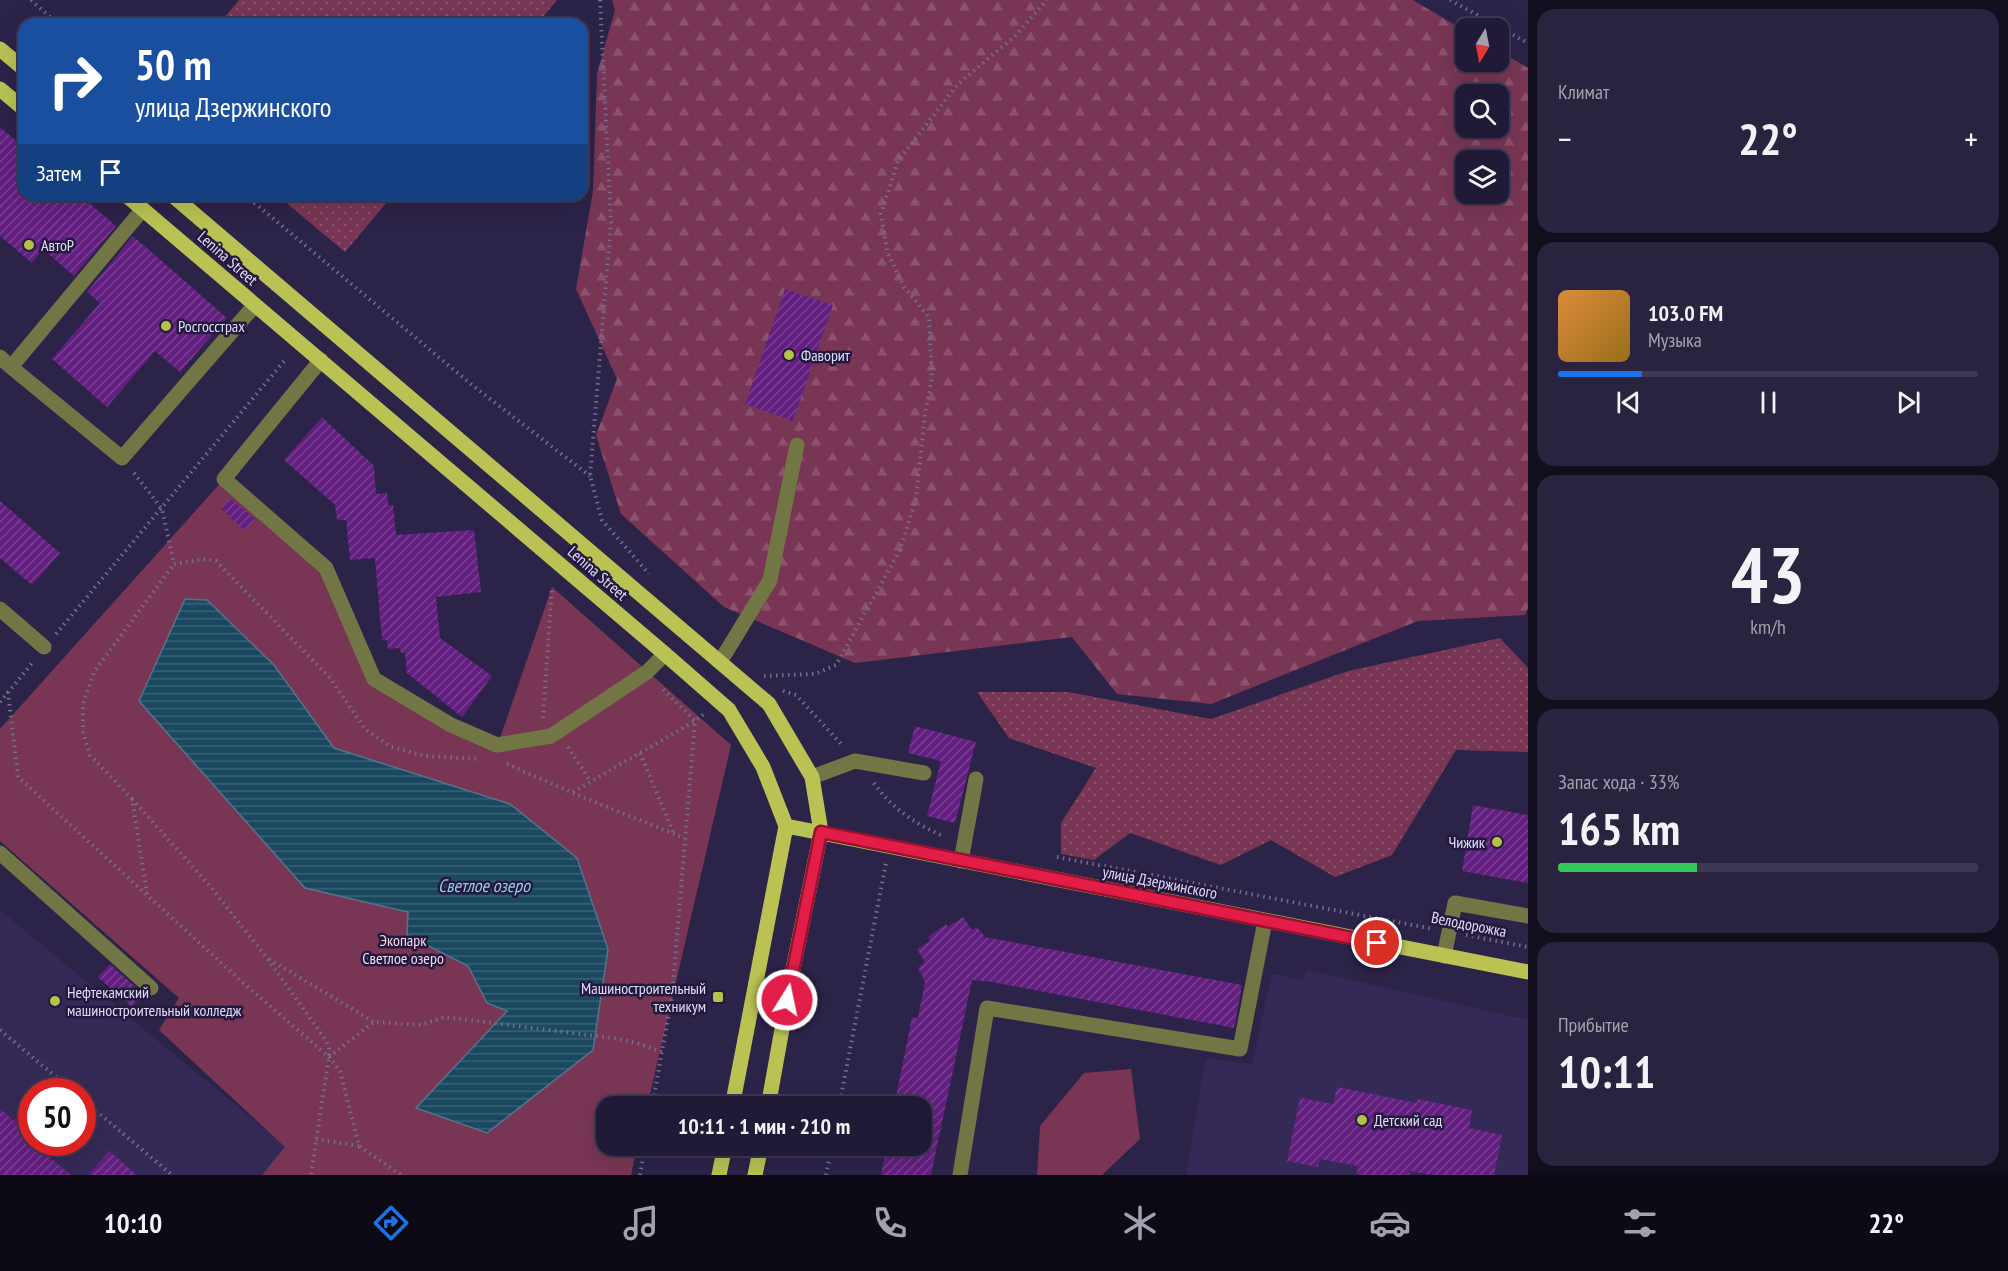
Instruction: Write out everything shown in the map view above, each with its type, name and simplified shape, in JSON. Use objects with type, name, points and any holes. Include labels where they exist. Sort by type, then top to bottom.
[{"type":"main road","points":[[0,49],[18,64]]},
{"type":"main road","points":[[0,89],[18,104]]},
{"type":"main road","name":"Lenina Street","points":[[134,201],[729,710],[763,767],[786,826]]},
{"type":"main road","name":"Lenina Street","points":[[179,201],[770,704],[812,777],[821,832],[770,1096]]},
{"type":"main road","points":[[734,1096],[786,826]]},
{"type":"main road","name":"улица Дзержинского","points":[[786,826],[1528,972]]},
{"type":"main road","points":[[719,1175],[723,1156]]},
{"type":"main road","points":[[755,1175],[758,1156]]},
{"type":"lane","points":[[144,209],[6,362],[122,458],[255,305]]},
{"type":"lane","points":[[321,360],[224,479],[326,568],[374,679],[451,725],[497,745],[551,736],[647,672],[665,654]]},
{"type":"lane","points":[[720,662],[770,580],[797,445]]},
{"type":"lane","points":[[0,609],[44,647]]},
{"type":"lane","points":[[812,777],[855,761],[924,773]]},
{"type":"lane","points":[[961,861],[976,778]]},
{"type":"lane","points":[[0,853],[151,988]]},
{"type":"lane","points":[[1444,956],[1455,903],[1528,916]]},
{"type":"lane","points":[[960,1175],[987,1008],[1240,1049],[1265,921]]},
{"type":"path","points":[[31,0],[51,18]]},
{"type":"path","points":[[600,0],[611,222],[591,476],[602,520],[652,578]]},
{"type":"path","points":[[736,676],[815,674],[837,664],[900,550],[916,499],[925,414],[933,378],[929,317],[904,287],[887,251],[881,214],[898,161],[957,85],[1015,36],[1047,0]]},
{"type":"path","points":[[1450,0],[1528,43]]},
{"type":"path","points":[[252,201],[472,385],[591,476]]},
{"type":"path","points":[[77,610],[285,360]]},
{"type":"path","points":[[122,458],[162,509],[174,564]]},
{"type":"path","points":[[311,1175],[329,1048],[325,1039],[267,958],[209,885],[90,755],[83,732],[83,704],[94,672],[174,564],[202,559],[216,561],[330,678],[365,729],[392,747],[425,756],[482,759]]},
{"type":"path","points":[[542,739],[552,587]]},
{"type":"path","points":[[647,672],[694,721],[672,996],[654,1096]]},
{"type":"path","points":[[0,702],[8,692],[18,777],[329,1058],[340,1071],[359,1146]]},
{"type":"path","points":[[572,793],[694,721]]},
{"type":"path","points":[[558,731],[591,782]]},
{"type":"path","points":[[640,753],[674,835]]},
{"type":"path","points":[[501,761],[572,793],[684,838]]},
{"type":"path","points":[[132,799],[148,895]]},
{"type":"path","points":[[841,1096],[889,847]]},
{"type":"path","name":"Велодорожка","points":[[1264,897],[1528,947]]},
{"type":"path","points":[[267,958],[374,1022],[421,1025],[444,1017],[613,1038],[662,1052]]},
{"type":"path","points":[[329,1058],[374,1022]]},
{"type":"path","points":[[0,1030],[57,1078]]},
{"type":"path","points":[[96,1112],[172,1175]]},
{"type":"path","points":[[316,1139],[359,1146],[401,1175]]},
{"type":"path","points":[[640,1175],[643,1156]]},
{"type":"path","points":[[826,1175],[830,1156]]},
{"type":"shaded area","name":"Нефтекамский машиностроительный колледж","points":[[0,910],[286,1147],[262,1175],[0,1175]]},
{"type":"shaded area","name":"Детский сад","points":[[1307,970],[1528,1020],[1528,1175],[1186,1175],[1206,1058],[1252,1064],[1272,974],[1302,980]]},
{"type":"green space","points":[[239,0],[557,0],[542,18],[224,18]]},
{"type":"green space","points":[[612,0],[1413,0],[1455,25],[1455,72],[1509,72],[1509,57],[1528,68],[1528,608],[1525,615],[1418,621],[1211,704],[1117,694],[1072,637],[855,663],[724,607],[621,514],[596,435],[617,379],[576,289],[593,191],[597,74],[615,10]]},
{"type":"green space","points":[[284,201],[388,201],[345,252]]},
{"type":"green space","name":"Экопарк Светлое озеро","points":[[224,479],[326,568],[374,679],[498,744],[552,587],[731,745],[650,1096],[596,1096],[596,1156],[635,1156],[631,1175],[262,1175],[285,1147],[159,1030],[179,998],[0,841],[0,729]]},
{"type":"green space","points":[[1500,638],[1528,668],[1528,752],[1456,750],[1392,855],[1335,877],[1271,840],[1221,865],[1130,833],[1094,860],[1061,854],[1061,823],[1096,768],[1009,738],[977,692],[1068,692],[1211,719],[1348,671]]},
{"type":"green space","points":[[1131,1069],[1140,1139],[1102,1175],[1037,1175],[1040,1126],[1084,1073]]},
{"type":"water","name":"Светлое озеро","points":[[185,599],[207,600],[274,665],[334,748],[510,804],[577,858],[608,949],[593,1050],[487,1133],[416,1108],[507,1011],[487,1003],[468,966],[407,935],[408,912],[305,888],[139,701]]},
{"type":"building","points":[[0,127],[18,143],[18,201],[87,201],[116,226],[74,276],[43,249],[32,263],[0,236]]},
{"type":"building","points":[[133,236],[227,318],[180,372],[155,351],[107,407],[52,359],[100,303],[87,292]]},
{"type":"building","name":"Фаворит","points":[[785,289],[833,305],[793,421],[745,404]]},
{"type":"building","points":[[322,417],[374,466],[376,494],[387,493],[388,505],[393,505],[396,535],[474,530],[481,592],[436,597],[440,638],[492,676],[462,717],[407,673],[405,653],[401,653],[400,648],[388,649],[387,640],[382,640],[375,558],[350,560],[346,520],[337,520],[335,505],[284,460]]},
{"type":"building","points":[[230,498],[255,519],[245,531],[221,509]]},
{"type":"building","points":[[0,501],[60,553],[32,585],[0,558]]},
{"type":"building","points":[[915,726],[976,742],[955,823],[927,816],[941,761],[908,753]]},
{"type":"building","name":"Чижик","points":[[1473,805],[1528,815],[1528,883],[1462,871]]},
{"type":"building","points":[[963,917],[972,930],[977,927],[985,937],[1242,985],[1234,1028],[972,980],[931,1175],[881,1175],[885,1156],[932,1156],[932,1096],[896,1096],[912,1017],[918,1018],[925,982],[918,968],[925,962],[917,949],[930,941],[928,937],[946,924],[948,927]]},
{"type":"building","points":[[110,964],[143,994],[132,1007],[98,977]]},
{"type":"building","points":[[1337,1087],[1417,1103],[1417,1099],[1472,1110],[1469,1128],[1502,1135],[1494,1175],[1431,1175],[1410,1171],[1409,1175],[1357,1175],[1358,1166],[1320,1159],[1318,1167],[1287,1161],[1300,1098],[1333,1104]]},
{"type":"building","points":[[0,1109],[14,1121],[18,1116],[18,1156],[50,1156],[71,1175],[0,1175]]},
{"type":"building","points":[[109,1151],[137,1175],[88,1175]]},
{"type":"place","name":"АвтоР","points":[[29,245]]},
{"type":"place","name":"Росгосстрах","points":[[166,326]]},
{"type":"place","name":"Фаворит","points":[[789,355]]},
{"type":"place","name":"Чижик","points":[[1497,842]]},
{"type":"place","name":"Машиностроительный техникум","points":[[718,997]]},
{"type":"place","name":"Нефтекамский машиностроительный колледж","points":[[55,1001]]},
{"type":"place","name":"Детский сад","points":[[1362,1120]]},
{"type":"route","points":[[787,1000],[821,832],[1377,943]]}]
